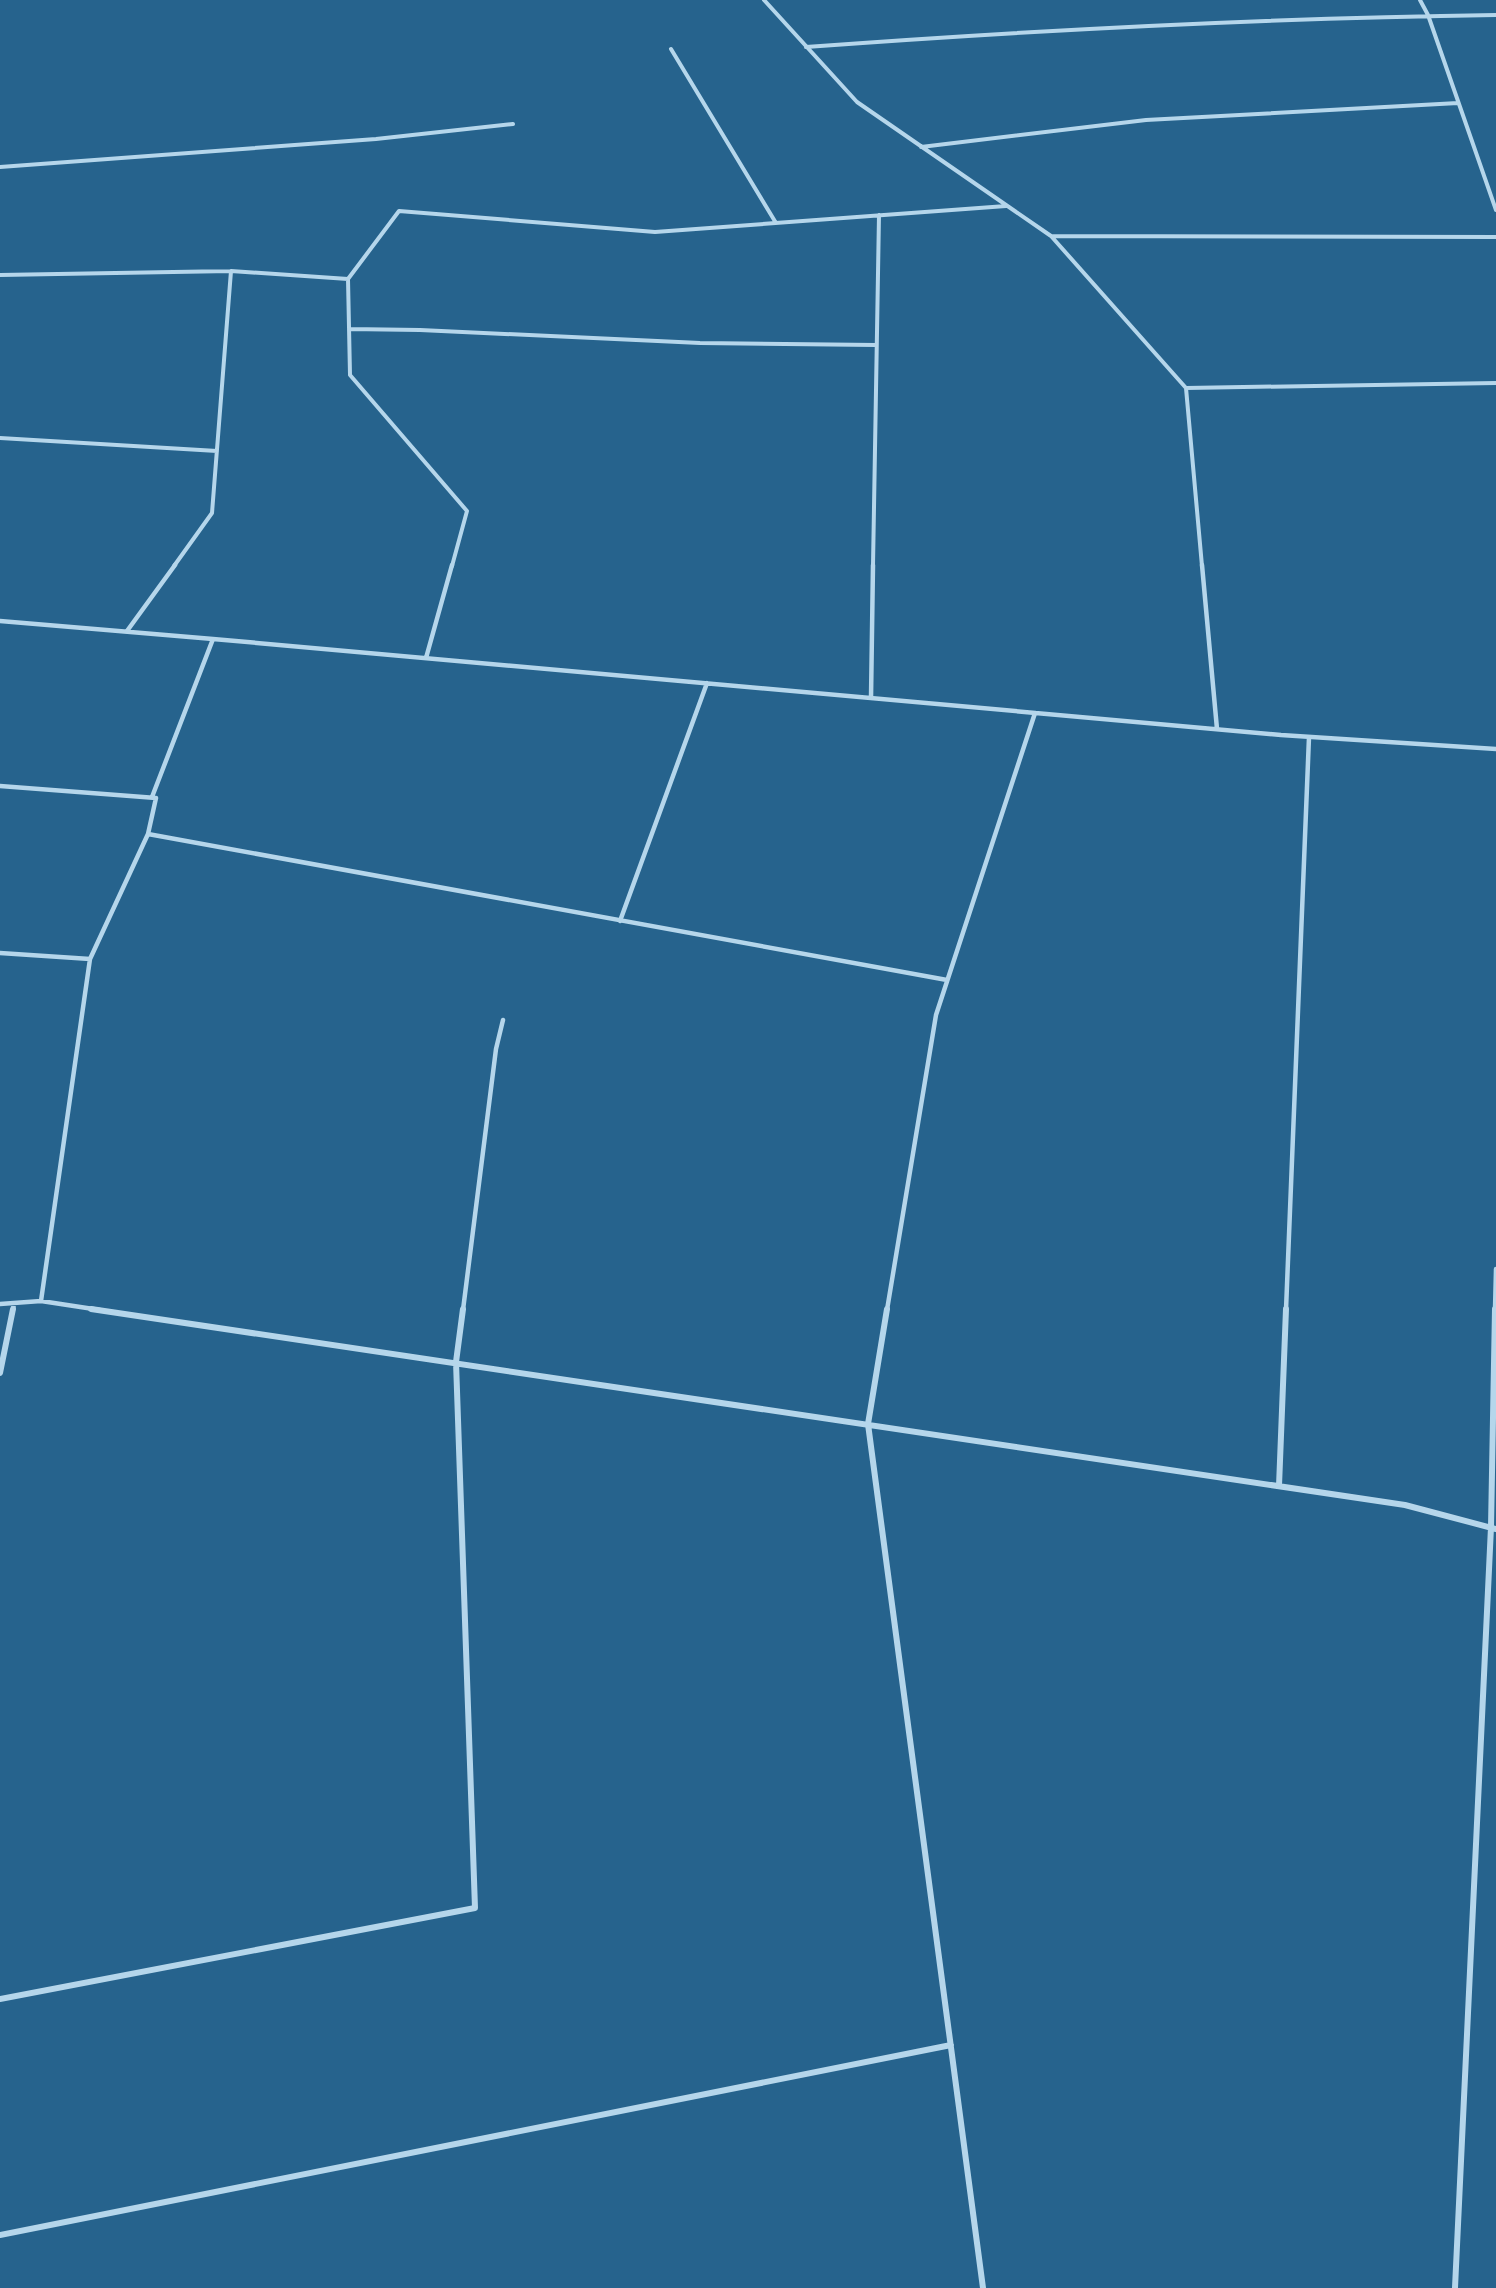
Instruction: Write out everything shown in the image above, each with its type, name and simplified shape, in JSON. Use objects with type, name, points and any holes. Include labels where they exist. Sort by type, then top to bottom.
[{"type":"street","points":[[764,0],[857,102],[1051,236],[1186,388],[1217,730]]},
{"type":"street","points":[[1420,0],[1428,15],[1496,210]]},
{"type":"street","points":[[806,47],[1090,27],[1428,15],[1496,15]]},
{"type":"street","points":[[672,49],[776,223]]},
{"type":"street","points":[[921,147],[1146,120],[1458,103]]},
{"type":"street","points":[[0,167],[376,139],[513,124]]},
{"type":"street","points":[[426,658],[467,511],[350,375],[348,279],[399,211],[655,232],[1006,206]]},
{"type":"street","points":[[871,698],[879,215]]},
{"type":"street","points":[[1051,236],[1496,237]]},
{"type":"street","points":[[0,275],[231,271],[348,279]]},
{"type":"street","points":[[127,631],[212,513],[231,271]]},
{"type":"street","points":[[349,329],[420,330],[700,343],[876,345]]},
{"type":"street","points":[[1186,388],[1496,383]]},
{"type":"street","points":[[0,438],[217,451]]},
{"type":"street","points":[[0,621],[1217,730],[1496,749]]},
{"type":"street","points":[[152,797],[213,639]]},
{"type":"street","points":[[620,921],[706,683]]},
{"type":"street","points":[[983,2288],[868,1424],[936,1014],[1035,713]]},
{"type":"street","points":[[1279,1486],[1309,737]]},
{"type":"street","points":[[0,786],[156,798],[148,834],[90,959],[41,1301]]},
{"type":"street","points":[[148,834],[947,980]]},
{"type":"street","points":[[0,953],[90,959]]},
{"type":"street","points":[[0,1998],[475,1908],[456,1362],[496,1049],[503,1020]]},
{"type":"street","points":[[1455,2288],[1493,1528],[1496,1269]]},
{"type":"street","points":[[0,1304],[41,1301],[456,1362],[1404,1505],[1493,1528]]},
{"type":"street","points":[[0,1373],[14,1303]]},
{"type":"street","points":[[0,2235],[950,2045]]}]
